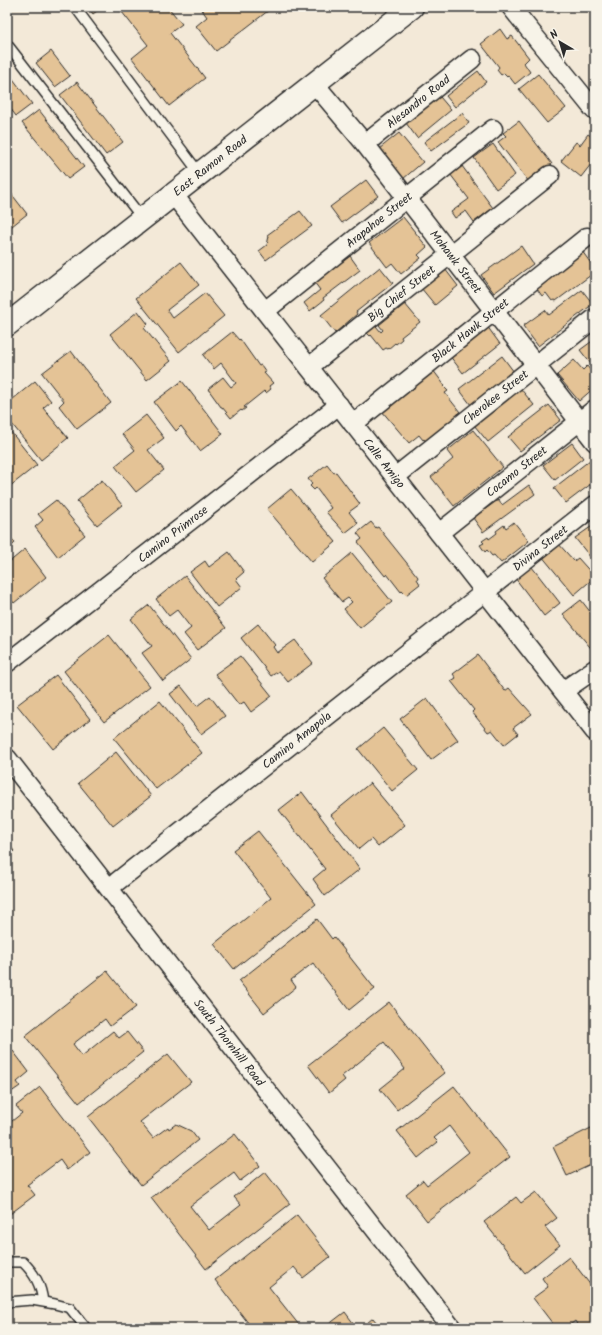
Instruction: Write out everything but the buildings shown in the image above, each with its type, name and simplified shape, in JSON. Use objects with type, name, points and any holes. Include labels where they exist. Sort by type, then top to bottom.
[{"type":"main road","name":"East Ramon Road","points":[[7,324],[200,174],[409,8]]},
{"type":"street","points":[[511,7],[594,108]]},
{"type":"street","name":"Alesandro Road","points":[[365,144],[472,59]]},
{"type":"street","name":"Mohawk Street","points":[[314,83],[365,144],[535,367],[595,442]]},
{"type":"street","name":"Arapahoe Street","points":[[265,311],[493,129]]},
{"type":"street","name":"Big Chief Street","points":[[309,367],[550,175]]},
{"type":"street","name":"Calle Amigo","points":[[173,194],[595,732]]},
{"type":"street","name":"Black Hawk Street","points":[[354,424],[587,237]]},
{"type":"street","name":"Cherokee Street","points":[[395,477],[595,318]]},
{"type":"street","name":"Camino Primrose","points":[[7,662],[339,405]]},
{"type":"street","name":"Cocamo Street","points":[[439,533],[595,409]]},
{"type":"street","name":"Divina Street","points":[[484,592],[595,505]]},
{"type":"street","name":"Camino Amapola","points":[[109,888],[484,592]]},
{"type":"street","points":[[564,691],[595,669]]},
{"type":"street","name":"South Thornhill Road","points":[[7,758],[452,1328]]},
{"type":"lane","points":[[75,7],[200,174]]},
{"type":"lane","points":[[7,44],[142,218]]},
{"type":"lane","points":[[7,1262],[23,1262],[32,1272],[41,1289],[43,1302]]},
{"type":"lane","points":[[7,1302],[32,1300],[70,1308],[86,1328]]}]
